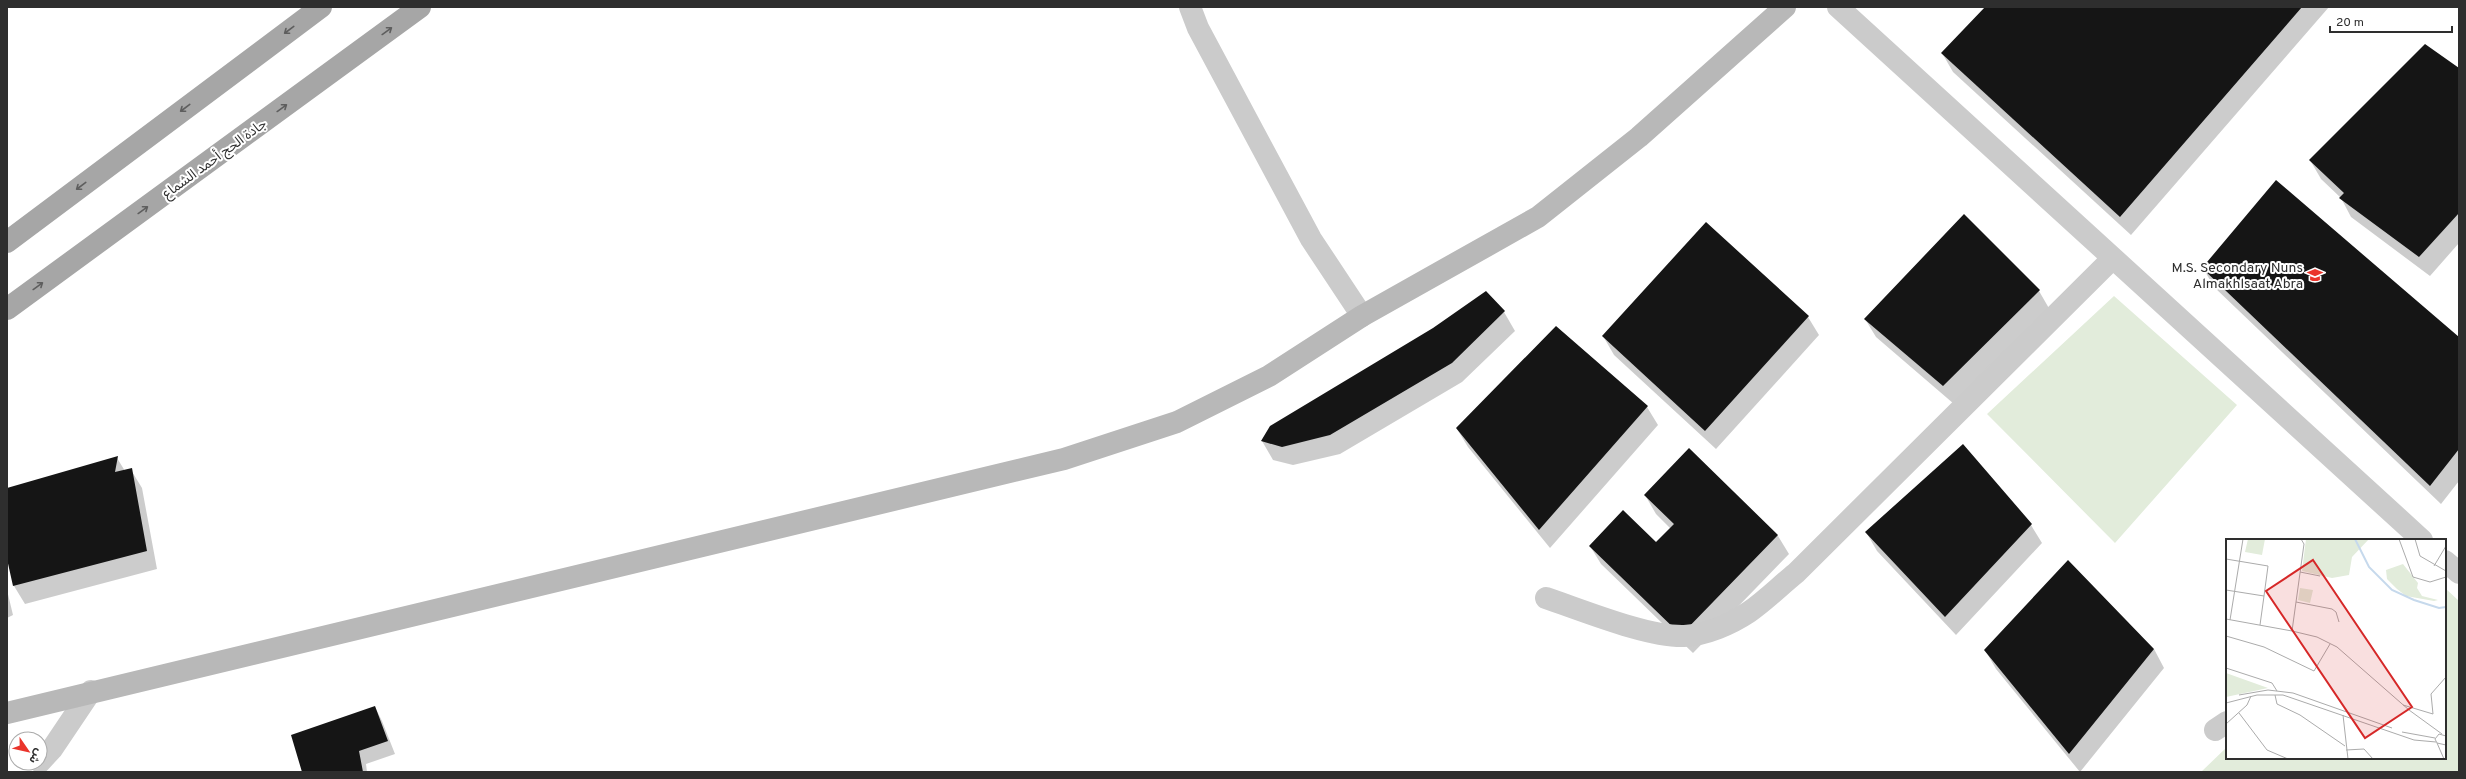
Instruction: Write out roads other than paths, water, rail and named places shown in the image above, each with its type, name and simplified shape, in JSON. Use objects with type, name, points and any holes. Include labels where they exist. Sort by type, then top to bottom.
[{"type":"main road","points":[[7,242],[321,7]]},
{"type":"main road","name":"جادة الحج أحمد الشماع","points":[[7,310],[420,7]]},
{"type":"main road","points":[[7,712],[784,528],[1064,459],[1177,422],[1269,376],[1362,316],[1538,217],[1639,137],[1785,7]]},
{"type":"street","points":[[1190,7],[1198,28],[1312,239],[1362,316]]},
{"type":"street","points":[[1838,7],[2419,539]]},
{"type":"street","points":[[1546,598],[1640,629],[1683,636],[1703,633],[1719,628],[1749,612],[1796,573],[2113,258]]},
{"type":"street","points":[[2446,561],[2459,573]]},
{"type":"street","points":[[48,753],[91,691]]},
{"type":"place","name":"M.S. Secondary Nuns Almakhlsaat Abra","points":[[2315,275]]}]
